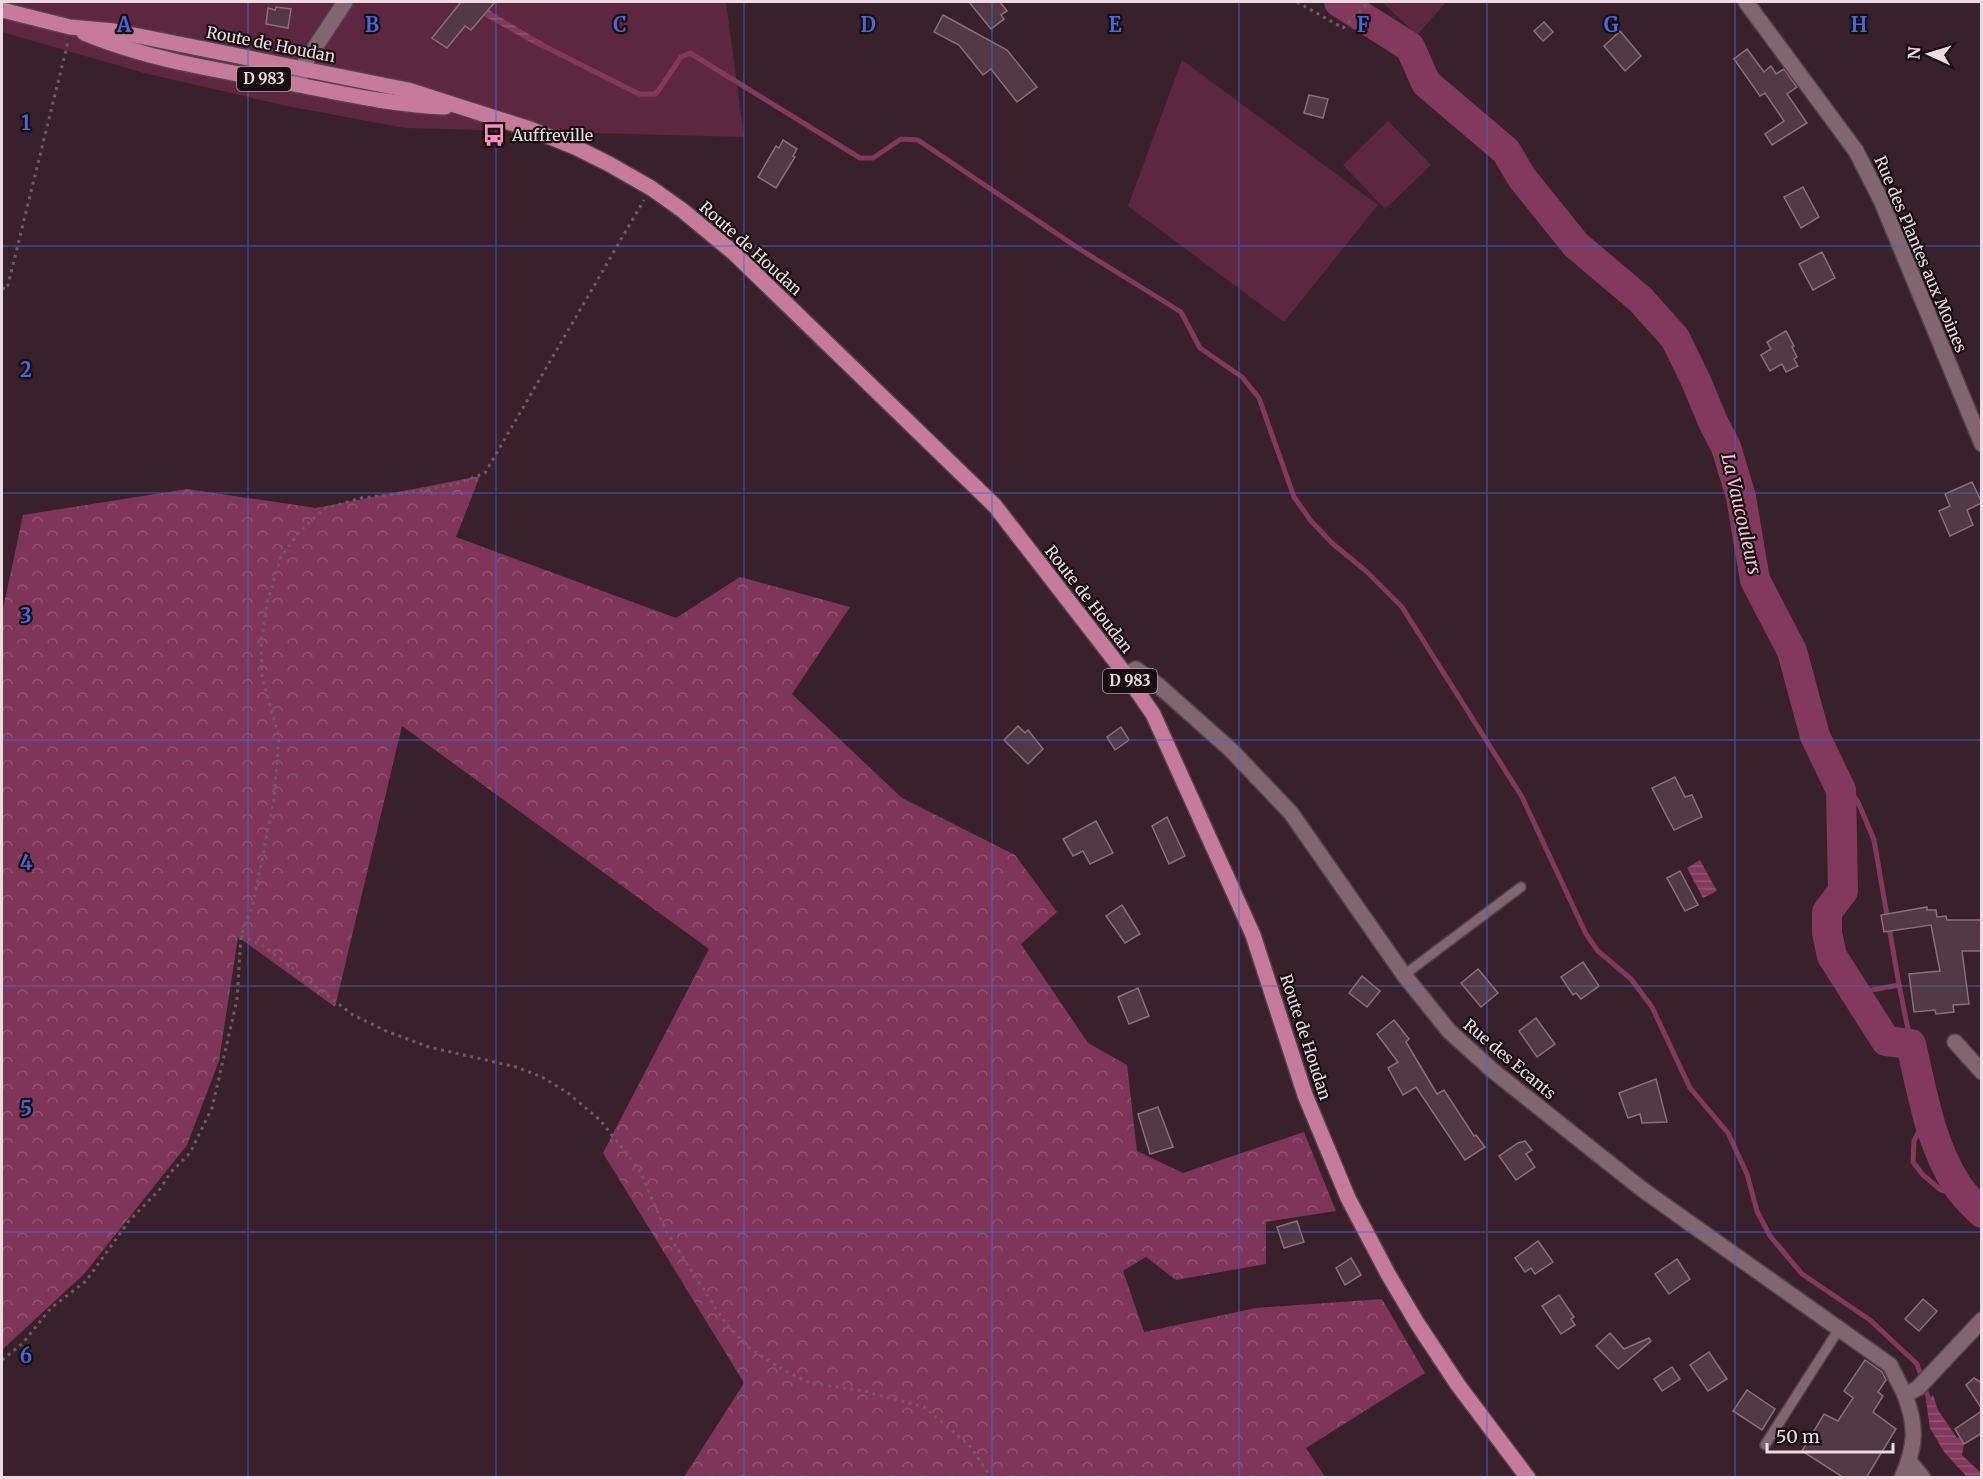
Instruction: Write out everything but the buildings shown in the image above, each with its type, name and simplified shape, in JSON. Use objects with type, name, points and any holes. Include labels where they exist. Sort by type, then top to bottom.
[{"type":"main road","name":"Route de Houdan","points":[[2,10],[70,27],[114,31],[303,67],[408,90],[551,137],[651,188],[734,253],[995,506],[1126,675],[1153,714],[1253,935],[1305,1095],[1337,1175],[1358,1219],[1417,1323],[1458,1385],[1527,1478]]},
{"type":"main road","name":"Route de Houdan","points":[[70,27],[110,44],[193,66],[407,106],[463,108]]},
{"type":"street","points":[[298,85],[303,67],[345,2]]},
{"type":"street","name":"Rue des Plantes aux Moines","points":[[1746,2],[1856,151],[1881,200],[1982,444]]},
{"type":"street","name":"Rue des Ecants","points":[[1126,675],[1136,669],[1158,685],[1231,750],[1283,806],[1404,975],[1449,1031],[1492,1071],[1643,1190],[1890,1365],[1911,1392],[1915,1440],[1902,1478]]},
{"type":"street","points":[[1954,1042],[1982,1072]]},
{"type":"street","points":[[1911,1392],[1982,1320]]},
{"type":"street","points":[[1909,1461],[1923,1478]]},
{"type":"lane","points":[[1404,975],[1521,887]]},
{"type":"lane","points":[[1765,1445],[1839,1329]]},
{"type":"path","points":[[1297,2],[1342,28],[1369,2]]},
{"type":"path","points":[[2,288],[7,289],[65,60],[70,27]]},
{"type":"path","points":[[2,1360],[22,1344],[51,1308],[86,1281],[129,1221],[190,1153],[212,1108],[237,1000],[241,936],[253,904],[274,799],[279,737],[262,678],[261,643],[267,602],[281,557],[300,531],[324,509],[361,498],[456,484],[485,473],[651,188]]},
{"type":"path","points":[[241,936],[262,945],[353,1015],[386,1031],[429,1047],[516,1067],[542,1077],[568,1093],[600,1120],[639,1169],[666,1231],[724,1321],[748,1347],[780,1368],[810,1383],[864,1392],[924,1407],[971,1447],[992,1478]]},
{"type":"shaded area","points":[[2,2],[726,2],[744,137],[405,128],[287,106],[144,73],[2,32]]},
{"type":"shaded area","points":[[1382,2],[1446,2],[1417,35]]},
{"type":"shaded area","points":[[482,5],[544,43],[541,48],[477,12]]},
{"type":"shaded area","points":[[1182,60],[1378,205],[1284,322],[1128,206]]},
{"type":"shaded area","points":[[1388,121],[1431,165],[1385,209],[1343,165]]},
{"type":"shaded area","points":[[1700,860],[1717,891],[1703,898],[1687,868]]},
{"type":"shaded area","points":[[1933,1395],[1938,1410],[1957,1438],[1960,1437],[1964,1444],[1962,1455],[1981,1473],[1980,1477],[1967,1477],[1944,1452],[1930,1428],[1926,1401]]},
{"type":"green space","points":[[480,476],[456,537],[676,618],[740,577],[850,607],[792,694],[902,798],[1015,855],[1057,912],[1021,944],[1088,1043],[1127,1065],[1137,1151],[1183,1173],[1304,1132],[1336,1211],[1266,1222],[1266,1264],[1176,1280],[1146,1257],[1123,1271],[1144,1332],[1256,1308],[1382,1299],[1425,1373],[1306,1448],[1325,1477],[684,1477],[744,1383],[603,1153],[709,949],[402,726],[335,1007],[238,937],[219,1061],[187,1145],[84,1274],[2,1350],[2,613],[23,515],[187,489],[316,508]]},
{"type":"waterway","name":"La Vaucouleurs","points":[[1339,2],[1410,47],[1426,83],[1506,151],[1522,178],[1576,245],[1640,299],[1675,338],[1726,447],[1741,497],[1755,580],[1792,651],[1815,736],[1841,790],[1843,891],[1827,912],[1827,933],[1832,956],[1886,1041],[1911,1044],[1923,1099],[1940,1152],[1959,1189],[1982,1213]]},
{"type":"waterway","points":[[536,42],[639,94],[656,94],[681,57],[690,53],[860,158],[873,158],[901,139],[918,140],[1081,250],[1181,312],[1200,348],[1242,377],[1259,398],[1294,497],[1311,521],[1402,607],[1522,797],[1586,934],[1598,951],[1631,979],[1652,1007],[1690,1088],[1728,1133],[1747,1174],[1757,1211],[1770,1236],[1802,1274],[1870,1320],[1917,1364],[1930,1403]]},
{"type":"waterway","points":[[1833,769],[1858,802],[1874,840],[1899,985]]},
{"type":"waterway","points":[[1855,993],[1899,985],[1911,1044]]},
{"type":"waterway","points":[[1927,1114],[1914,1141],[1913,1162],[1923,1175],[1941,1190],[1967,1197]]},
{"type":"place","name":"Auffreville","points":[[494,135]]}]
